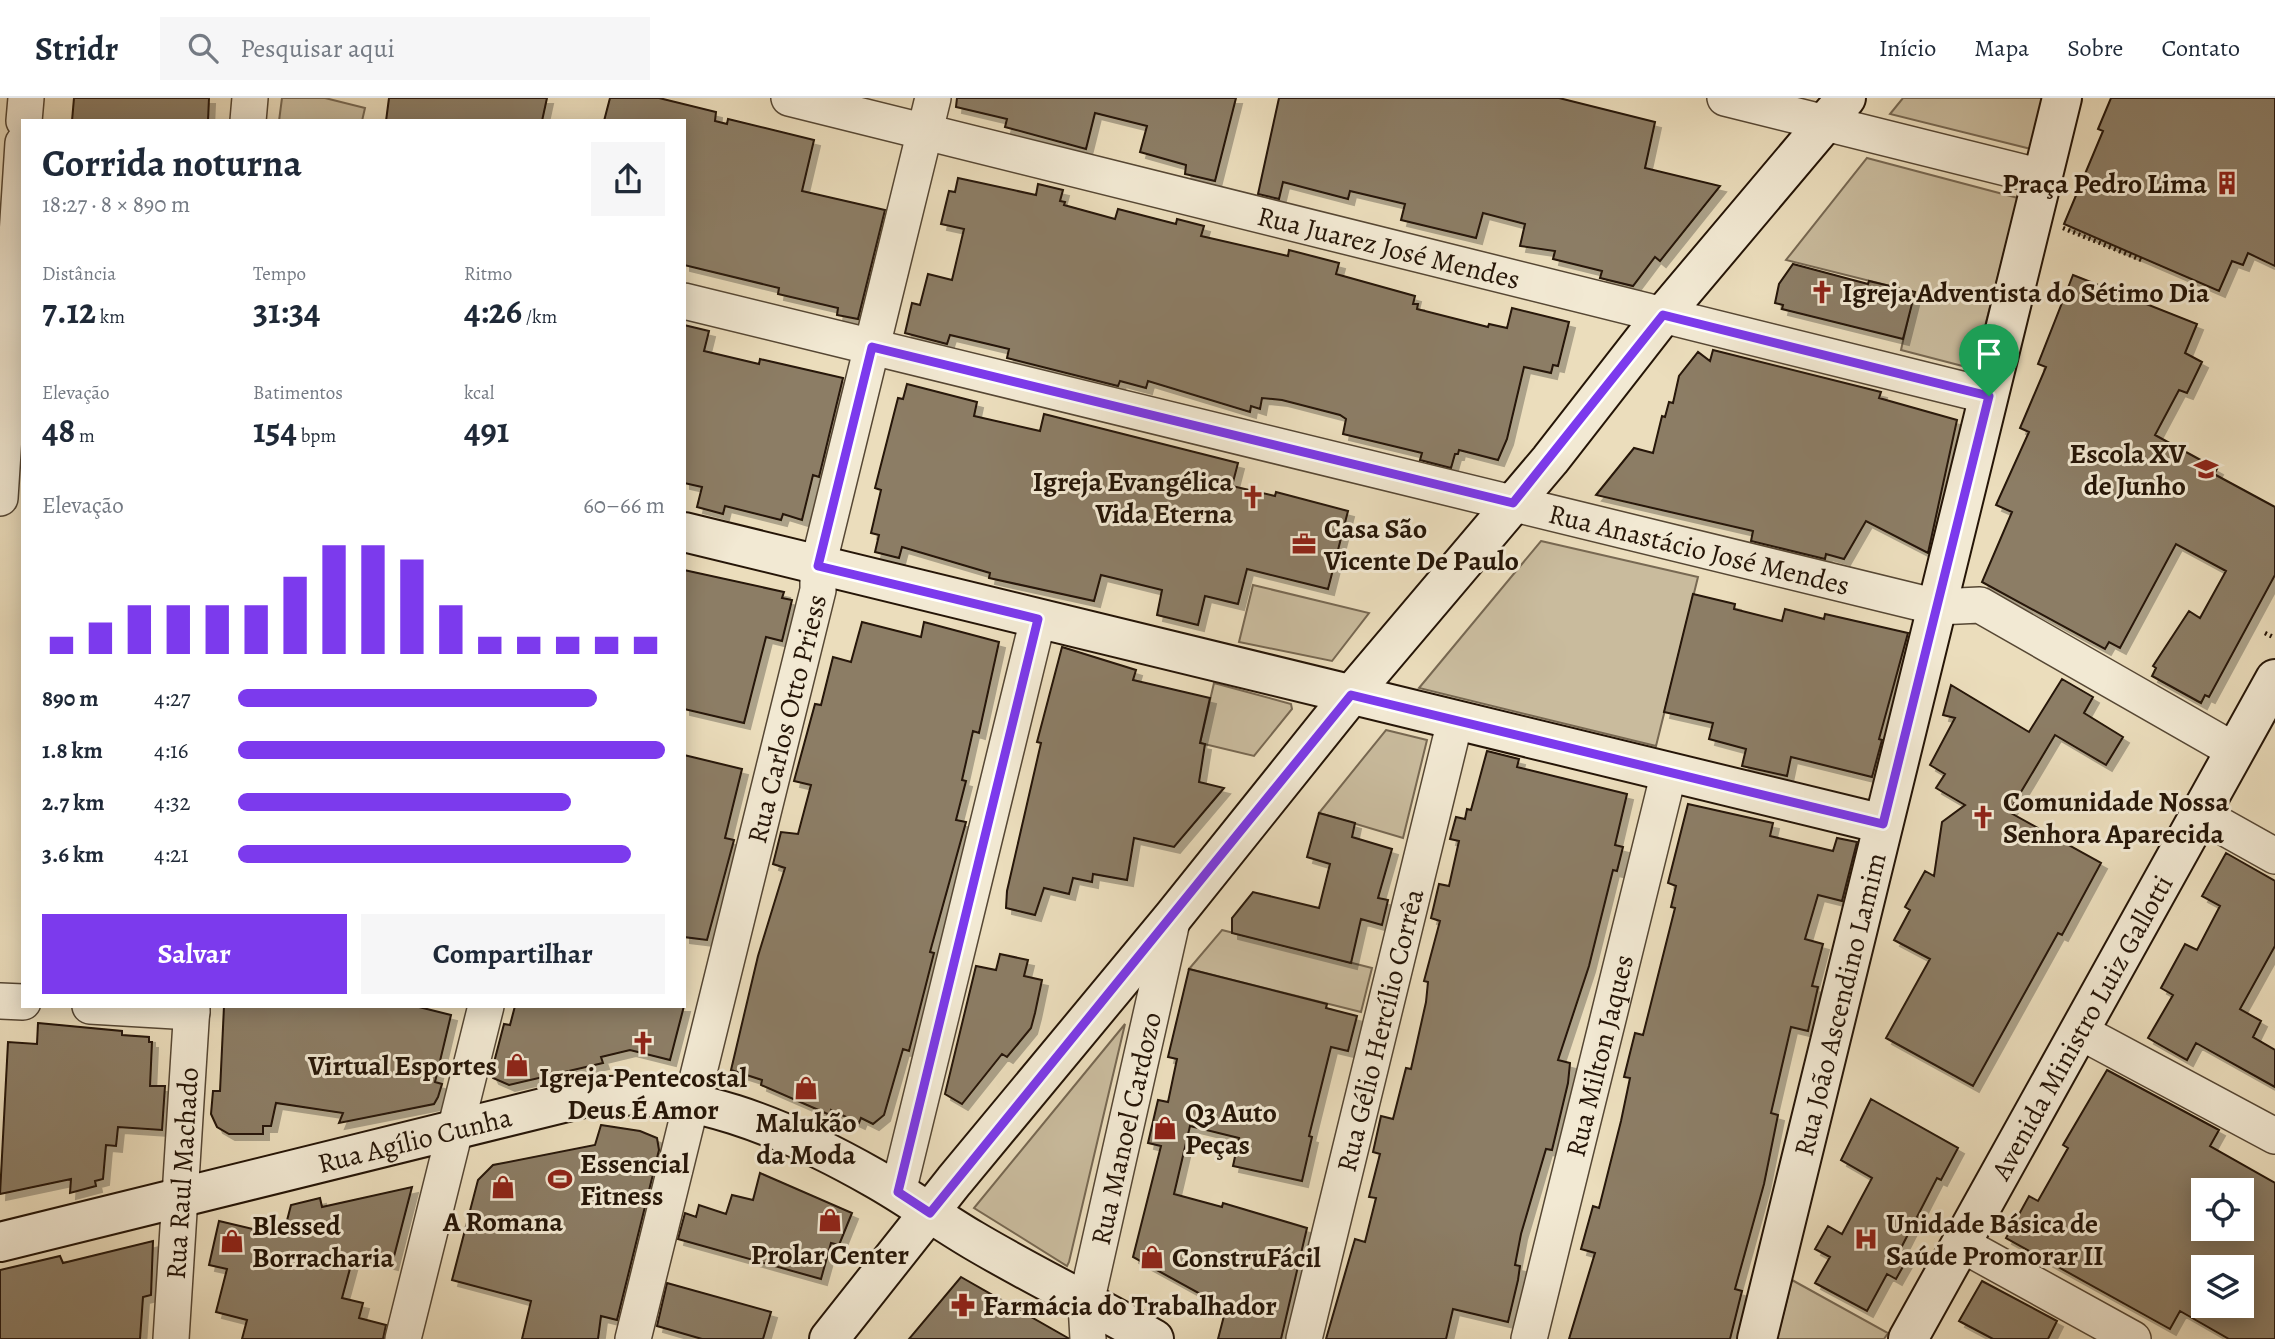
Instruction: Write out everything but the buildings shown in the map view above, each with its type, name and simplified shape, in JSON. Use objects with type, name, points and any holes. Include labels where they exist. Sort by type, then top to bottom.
[{"type":"street","points":[[24,119],[26,98]]},
{"type":"street","points":[[248,119],[250,98]]},
{"type":"street","name":"Rua Juarez José Mendes","points":[[789,98],[1989,396]]},
{"type":"street","name":"Rua Carlos Otto Priess","points":[[633,1339],[818,590],[818,566],[933,98]]},
{"type":"street","points":[[1725,98],[1835,111],[2042,177]]},
{"type":"street","name":"Rua João Ascendino Lamim","points":[[1757,1339],[2062,98]]},
{"type":"street","points":[[829,1339],[1351,695],[1513,503],[1663,315],[1835,111]]},
{"type":"street","points":[[0,498],[10,405],[21,183]]},
{"type":"street","name":"Rua Anastácio José Mendes","points":[[686,301],[1937,607],[1980,605],[2235,751]]},
{"type":"street","points":[[686,533],[1883,824]]},
{"type":"street","points":[[898,1192],[1038,619]]},
{"type":"street","name":"Avenida Ministro Luiz Gallotti","points":[[1908,1339],[2275,679]]},
{"type":"street","name":"Rua Gélio Hercílio Corrêa","points":[[1304,1339],[1455,720]]},
{"type":"street","name":"Rua Milton Jaques","points":[[1529,1339],[1670,772]]},
{"type":"street","points":[[2200,814],[2275,856]]},
{"type":"street","name":"Rua Manoel Cardozo","points":[[1087,1321],[1173,917]]},
{"type":"street","points":[[0,1001],[21,1002]]},
{"type":"street","points":[[158,1008],[192,1009]]},
{"type":"street","points":[[403,1339],[485,1008]]},
{"type":"street","name":"Rua Raul Machado","points":[[171,1339],[192,1009]]},
{"type":"street","points":[[2079,1031],[2275,1136]]},
{"type":"street","name":"Rua Agílio Cunha","points":[[0,1242],[588,1097],[638,1097],[729,1112],[798,1139],[898,1192],[1053,1287],[1087,1321],[1154,1339]]},
{"type":"street","points":[[1961,1244],[2133,1339]]},
{"type":"path","points":[[2056,225],[2144,261]]},
{"type":"path","points":[[2265,633],[2273,637]]},
{"type":"shaded area","points":[[282,98],[325,98],[365,108],[362,119],[279,119]]},
{"type":"shaded area","points":[[1903,98],[2043,98],[2031,149],[1890,114]]},
{"type":"shaded area","points":[[1867,158],[2018,198],[1974,369],[1901,350],[1914,292],[1786,260]]},
{"type":"shaded area","points":[[1541,541],[1698,577],[1656,746],[1419,688]]},
{"type":"shaded area","points":[[1253,585],[1369,613],[1332,661],[1239,642]]},
{"type":"shaded area","points":[[1214,683],[1291,704],[1292,709],[1254,756],[1200,743]]},
{"type":"shaded area","points":[[1386,730],[1427,740],[1403,838],[1319,813]]},
{"type":"shaded area","points":[[1222,930],[1372,968],[1361,1012],[1189,969]]},
{"type":"shaded area","points":[[1125,1024],[1069,1262],[1067,1266],[974,1208]]},
{"type":"shaded area","points":[[1792,1280],[1888,1333],[1884,1339],[1777,1339]]},
{"type":"place","name":"Praça Pedro Lima","points":[[2227,183]]},
{"type":"place","name":"Igreja Adventista do Sétimo Dia","points":[[1822,292]]},
{"type":"place","name":"Escola XV de Junho","points":[[2206,469]]},
{"type":"place","name":"Igreja Evangélica Vida Eterna","points":[[1253,497]]},
{"type":"place","name":"Casa São Vicente De Paulo","points":[[1304,544]]},
{"type":"place","name":"Comunidade Nossa Senhora Aparecida","points":[[1983,817]]},
{"type":"place","name":"Igreja Pentecostal Deus É Amor","points":[[643,1043]]},
{"type":"place","name":"Virtual Esportes","points":[[517,1065]]},
{"type":"place","name":"Malukão da Moda","points":[[806,1088]]},
{"type":"place","name":"Q3 Auto Peças","points":[[1165,1128]]},
{"type":"place","name":"Essencial Fitness","points":[[560,1179]]},
{"type":"place","name":"A Romana","points":[[503,1187]]},
{"type":"place","name":"Prolar Center","points":[[830,1220]]},
{"type":"place","name":"Unidade Básica de Saúde Promorar II","points":[[1866,1239]]},
{"type":"place","name":"Blessed Borracharia","points":[[232,1241]]},
{"type":"place","name":"ConstruFácil","points":[[1152,1257]]},
{"type":"place","name":"Farmácia do Trabalhador","points":[[963,1305]]},
{"type":"route","points":[[1663,315],[1989,396],[1883,824],[1351,695],[1279,787],[930,1213],[898,1192],[1038,619],[818,566],[872,347],[1513,503],[1663,315]]}]
